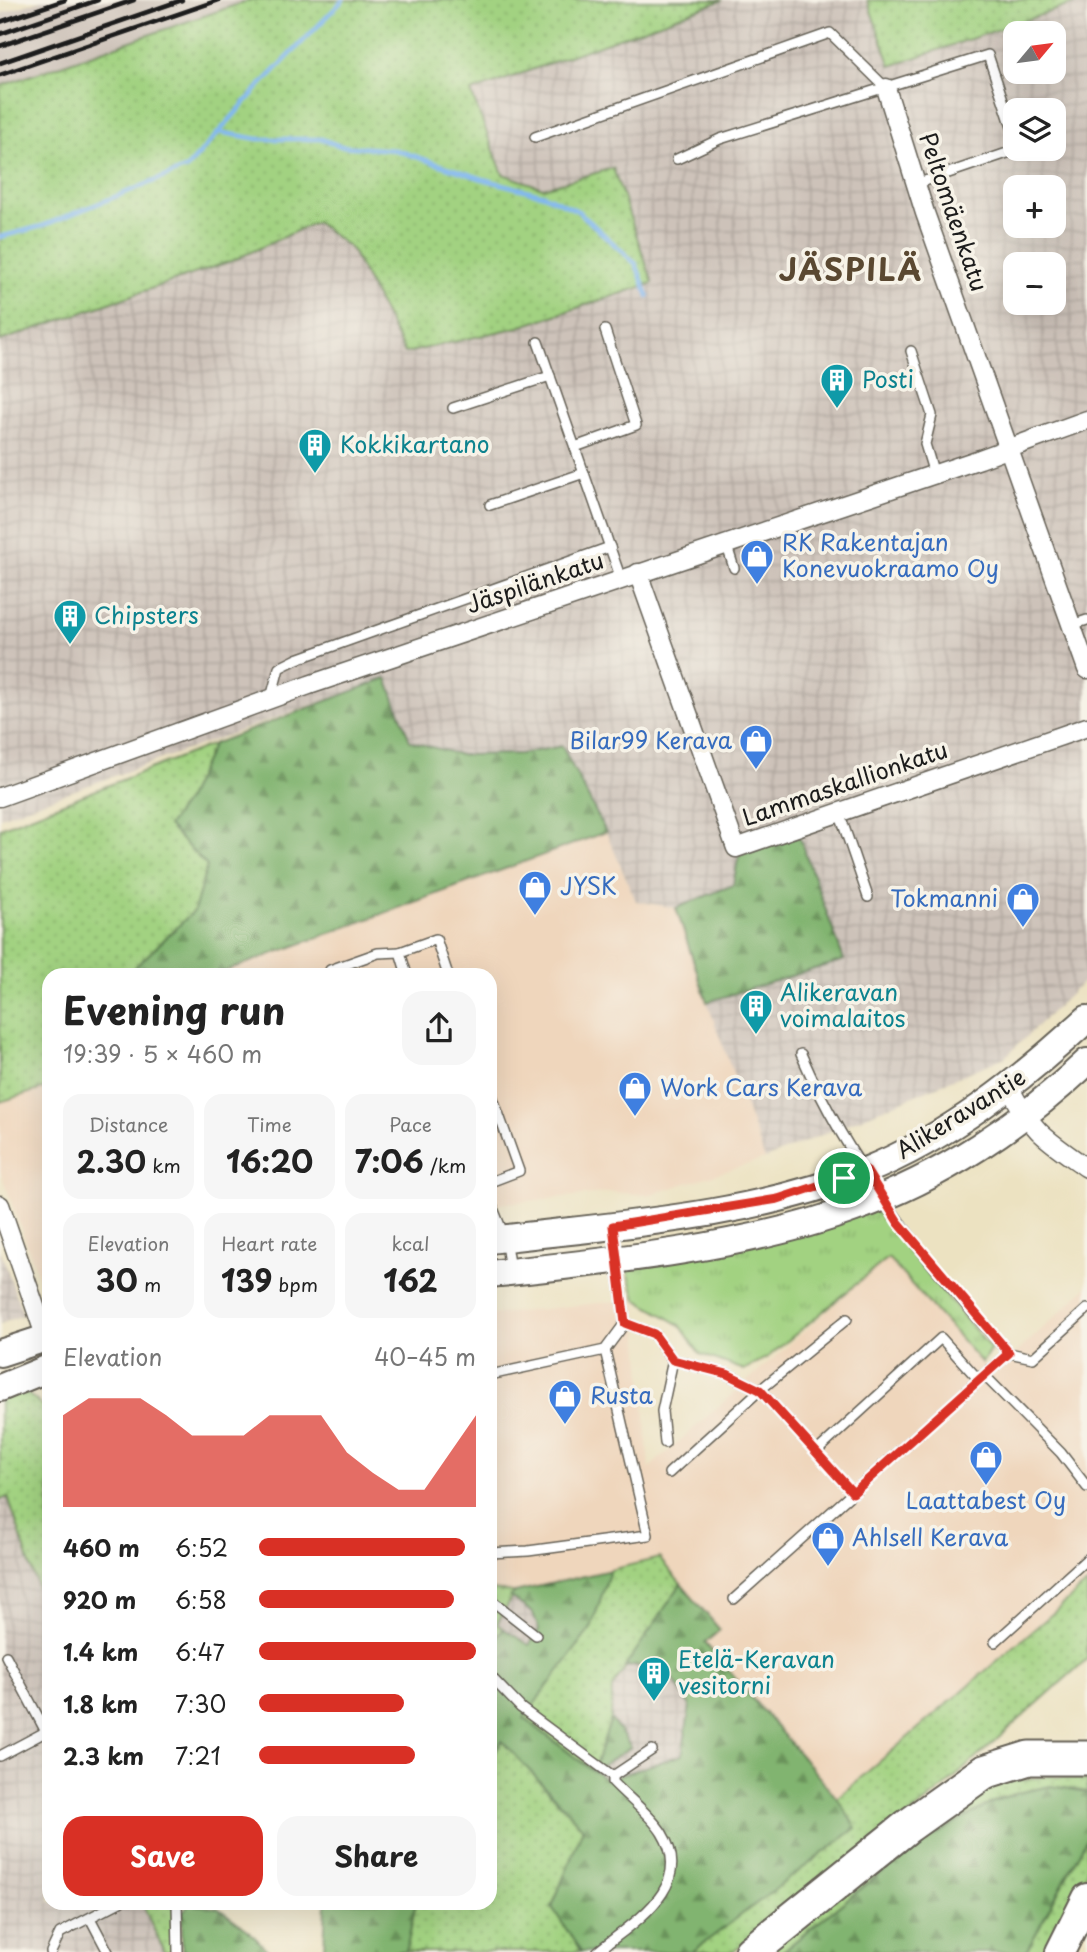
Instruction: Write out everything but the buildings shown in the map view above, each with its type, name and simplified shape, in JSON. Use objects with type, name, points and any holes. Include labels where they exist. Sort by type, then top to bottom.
[{"type":"highway","points":[[751,1952],[943,1801],[984,1772],[1005,1764],[1048,1756],[1087,1758]]},
{"type":"highway","points":[[943,1801],[983,1780],[1014,1771],[1039,1767],[1087,1770]]},
{"type":"main road","points":[[1060,1952],[1087,1898]]},
{"type":"street","name":"Peltomäenkatu","points":[[886,88],[916,184],[1011,449],[1079,623],[1087,669]]},
{"type":"street","name":"Jäspilänkatu","points":[[0,797],[271,699],[726,543],[1011,449],[1087,420]]},
{"type":"street","name":"Lammaskallionkatu","points":[[630,576],[736,848],[1087,727]]},
{"type":"street","name":"Alikeravantie","points":[[497,1239],[613,1226],[778,1199],[866,1170],[967,1116],[1009,1087],[1087,1019]]},
{"type":"street","name":"Alikeravantie","points":[[500,1273],[755,1237],[854,1209],[954,1161],[1024,1116],[1087,1062]]},
{"type":"street","points":[[1009,1087],[1024,1116],[1037,1133],[1087,1168]]},
{"type":"street","points":[[0,1205],[42,1324]]},
{"type":"street","points":[[0,1353],[42,1342]]},
{"type":"street","points":[[0,1388],[42,1371]]},
{"type":"lane","points":[[535,137],[830,33],[886,88]]},
{"type":"lane","points":[[677,159],[720,139],[988,55],[1003,100]]},
{"type":"lane","points":[[916,184],[1003,154]]},
{"type":"lane","points":[[575,447],[636,425],[605,330]]},
{"type":"lane","points":[[538,342],[610,548],[630,576]]},
{"type":"lane","points":[[911,351],[932,415],[925,444],[934,474]]},
{"type":"lane","points":[[453,408],[550,376]]},
{"type":"lane","points":[[490,505],[584,473]]},
{"type":"lane","points":[[726,543],[734,568]]},
{"type":"lane","points":[[271,699],[279,668],[297,659],[610,548]]},
{"type":"lane","points":[[839,812],[868,897]]},
{"type":"lane","points":[[336,968],[378,953],[400,952],[436,939],[446,968]]},
{"type":"lane","points":[[400,952],[405,968]]},
{"type":"lane","points":[[801,1054],[816,1089],[898,1222],[1009,1353],[1033,1358],[1087,1309]]},
{"type":"lane","points":[[497,1110],[519,1171],[497,1179]]},
{"type":"lane","points":[[497,1373],[605,1350],[625,1323],[613,1226]]},
{"type":"lane","points":[[497,1239],[500,1273]]},
{"type":"lane","points":[[669,1473],[760,1390],[847,1319]]},
{"type":"lane","points":[[625,1323],[654,1334],[673,1360],[727,1374],[760,1390],[853,1493]]},
{"type":"lane","points":[[816,1452],[941,1338],[1060,1453],[1087,1487]]},
{"type":"lane","points":[[497,1552],[528,1551],[648,1535],[605,1350]]},
{"type":"lane","points":[[734,1600],[1009,1353]]},
{"type":"lane","points":[[665,1443],[662,1411],[673,1360]]},
{"type":"lane","points":[[995,1642],[1087,1559]]},
{"type":"lane","points":[[497,1604],[537,1635]]},
{"type":"lane","points":[[6,1656],[42,1720]]},
{"type":"lane","points":[[497,1683],[521,1708],[613,1776]]},
{"type":"lane","points":[[0,1756],[42,1734]]},
{"type":"lane","points":[[613,1776],[652,1750]]},
{"type":"lane","points":[[597,1952],[654,1905],[668,1888],[673,1868],[662,1833],[613,1782],[613,1776]]},
{"type":"lane","points":[[51,1952],[60,1933],[105,1910]]},
{"type":"lane","points":[[177,1910],[178,1952]]},
{"type":"lane","points":[[90,1918],[108,1952]]},
{"type":"shaded area","points":[[41,0],[250,0],[0,85],[0,14]]},
{"type":"shaded area","points":[[723,0],[867,0],[892,66],[1003,28],[1003,84],[1066,84],[1066,21],[1025,21],[1087,0],[1087,978],[1005,1057],[765,1159],[707,1002],[844,960],[739,855],[733,885],[676,908],[636,901],[606,832],[562,746],[520,754],[461,755],[410,741],[387,678],[0,817],[0,341],[234,260],[316,222],[351,249],[405,353],[519,327],[653,283],[577,177],[543,188],[503,174],[471,92]]},
{"type":"shaded area","points":[[606,832],[636,901],[676,908],[765,1159],[648,1195],[611,1192],[497,1204],[497,968],[236,968]]},
{"type":"shaded area","points":[[42,1089],[42,1286],[0,1171],[0,1102]]},
{"type":"shaded area","points":[[0,1249],[23,1315],[0,1324]]},
{"type":"shaded area","points":[[888,1257],[993,1375],[1087,1287],[1087,1582],[837,1798],[705,1643],[720,1630],[568,1580],[515,1592],[497,1591],[497,1314],[636,1299],[649,1468]]},
{"type":"shaded area","points":[[7,1496],[42,1602],[42,1910],[145,1910],[164,1952],[0,1952],[0,1500]]},
{"type":"shaded area","points":[[510,1597],[533,1613],[539,1630],[529,1645],[497,1622]]},
{"type":"shaded area","points":[[658,1664],[665,1666],[690,1706],[682,1755],[606,1780],[594,1771],[631,1747],[611,1719],[612,1688],[625,1667]]},
{"type":"green space","points":[[250,0],[723,0],[471,92],[503,174],[543,188],[613,168],[653,283],[519,327],[405,353],[351,249],[316,222],[234,260],[0,341],[0,86]]},
{"type":"green space","points":[[867,0],[1085,0],[1023,21],[1003,21],[1003,28],[891,66]]},
{"type":"green space","points":[[387,678],[410,741],[461,755],[520,754],[562,746],[606,832],[234,968],[134,968],[194,911],[207,866],[168,826],[187,799],[213,744]]},
{"type":"green space","points":[[213,744],[187,799],[168,826],[207,866],[194,911],[134,968],[42,968],[42,1089],[0,1102],[0,828]]},
{"type":"green space","points":[[799,836],[844,960],[707,1002],[676,908],[733,885],[739,855]]},
{"type":"green space","points":[[874,1209],[991,1349],[982,1363],[888,1258],[768,1357],[744,1370],[700,1354],[680,1325],[636,1299],[626,1265]]},
{"type":"green space","points":[[25,1392],[42,1405],[42,1601],[8,1497],[0,1500],[0,1393]]},
{"type":"green space","points":[[659,1558],[681,1584],[612,1688],[611,1719],[594,1771],[523,1717],[591,1628],[610,1570]]},
{"type":"green space","points":[[610,1570],[591,1628],[524,1718],[593,1771],[611,1719],[631,1747],[594,1771],[606,1780],[682,1755],[690,1706],[665,1666],[658,1664],[625,1667],[681,1584],[720,1630],[705,1643],[837,1798],[856,1828],[692,1952],[581,1952],[552,1907],[583,1828],[502,1741],[497,1749],[497,1637],[504,1629],[529,1645],[539,1630],[533,1613],[510,1597],[515,1592]]},
{"type":"green space","points":[[1087,1584],[1087,1659],[936,1794],[733,1952],[692,1952],[855,1828],[837,1798]]},
{"type":"green space","points":[[497,1591],[515,1592],[497,1624]]},
{"type":"green space","points":[[497,1624],[504,1629],[497,1637]]},
{"type":"green space","points":[[501,1740],[583,1828],[552,1907],[581,1952],[406,1952],[414,1910],[497,1910],[497,1748]]},
{"type":"green space","points":[[1050,1776],[1087,1780],[1087,1792],[1051,1786],[1000,1798],[877,1875],[782,1952],[761,1952],[958,1803],[998,1783]]},
{"type":"green space","points":[[1051,1786],[1087,1792],[1087,1838],[1026,1952],[782,1952],[833,1910],[940,1832],[1004,1797]]},
{"type":"green space","points":[[1087,1838],[1087,1871],[1045,1952],[1026,1952]]},
{"type":"green space","points":[[145,1910],[177,1910],[178,1952],[164,1952]]},
{"type":"green space","points":[[221,1910],[248,1930],[269,1952],[182,1952],[182,1912]]},
{"type":"green space","points":[[326,1910],[414,1910],[406,1952],[321,1952],[324,1949]]},
{"type":"waterway","points":[[0,237],[42,226],[187,168],[257,89],[343,0]]},
{"type":"waterway","points":[[219,132],[258,139],[322,139],[340,146],[396,150],[483,179],[544,195],[578,211],[636,264],[648,296]]},
{"type":"railway","points":[[0,22],[65,0]]},
{"type":"railway","points":[[0,34],[98,0]]},
{"type":"railway","points":[[0,46],[134,0]]},
{"type":"railway","points":[[0,63],[182,0]]},
{"type":"railway","points":[[0,75],[219,0]]},
{"type":"place","name":"Posti","points":[[837,410]]},
{"type":"place","name":"Kokkikartano","points":[[315,475]]},
{"type":"place","name":"RK Rakentajan Konevuokraamo Oy","points":[[757,586]]},
{"type":"place","name":"Chipsters","points":[[70,646]]},
{"type":"place","name":"Bilar99 Kerava","points":[[756,771]]},
{"type":"place","name":"JYSK","points":[[535,917]]},
{"type":"place","name":"Tokmanni","points":[[1023,929]]},
{"type":"place","name":"Alikeravan voimalaitos","points":[[756,1036]]},
{"type":"place","name":"Work Cars Kerava","points":[[635,1118]]},
{"type":"place","name":"Rusta","points":[[565,1426]]},
{"type":"place","name":"Laattabest Oy","points":[[986,1487]]},
{"type":"place","name":"Ahlsell Kerava","points":[[828,1568]]},
{"type":"place","name":"Etelä-Keravan vesitorni","points":[[654,1703]]},
{"type":"district","name":"JÄSPILÄ","points":[[851,271]]},
{"type":"route","points":[[866,1170],[898,1222],[978,1320],[1009,1353],[853,1493],[760,1390],[727,1374],[673,1360],[654,1334],[625,1323],[613,1226],[726,1210],[778,1199],[844,1178],[866,1170]]}]
